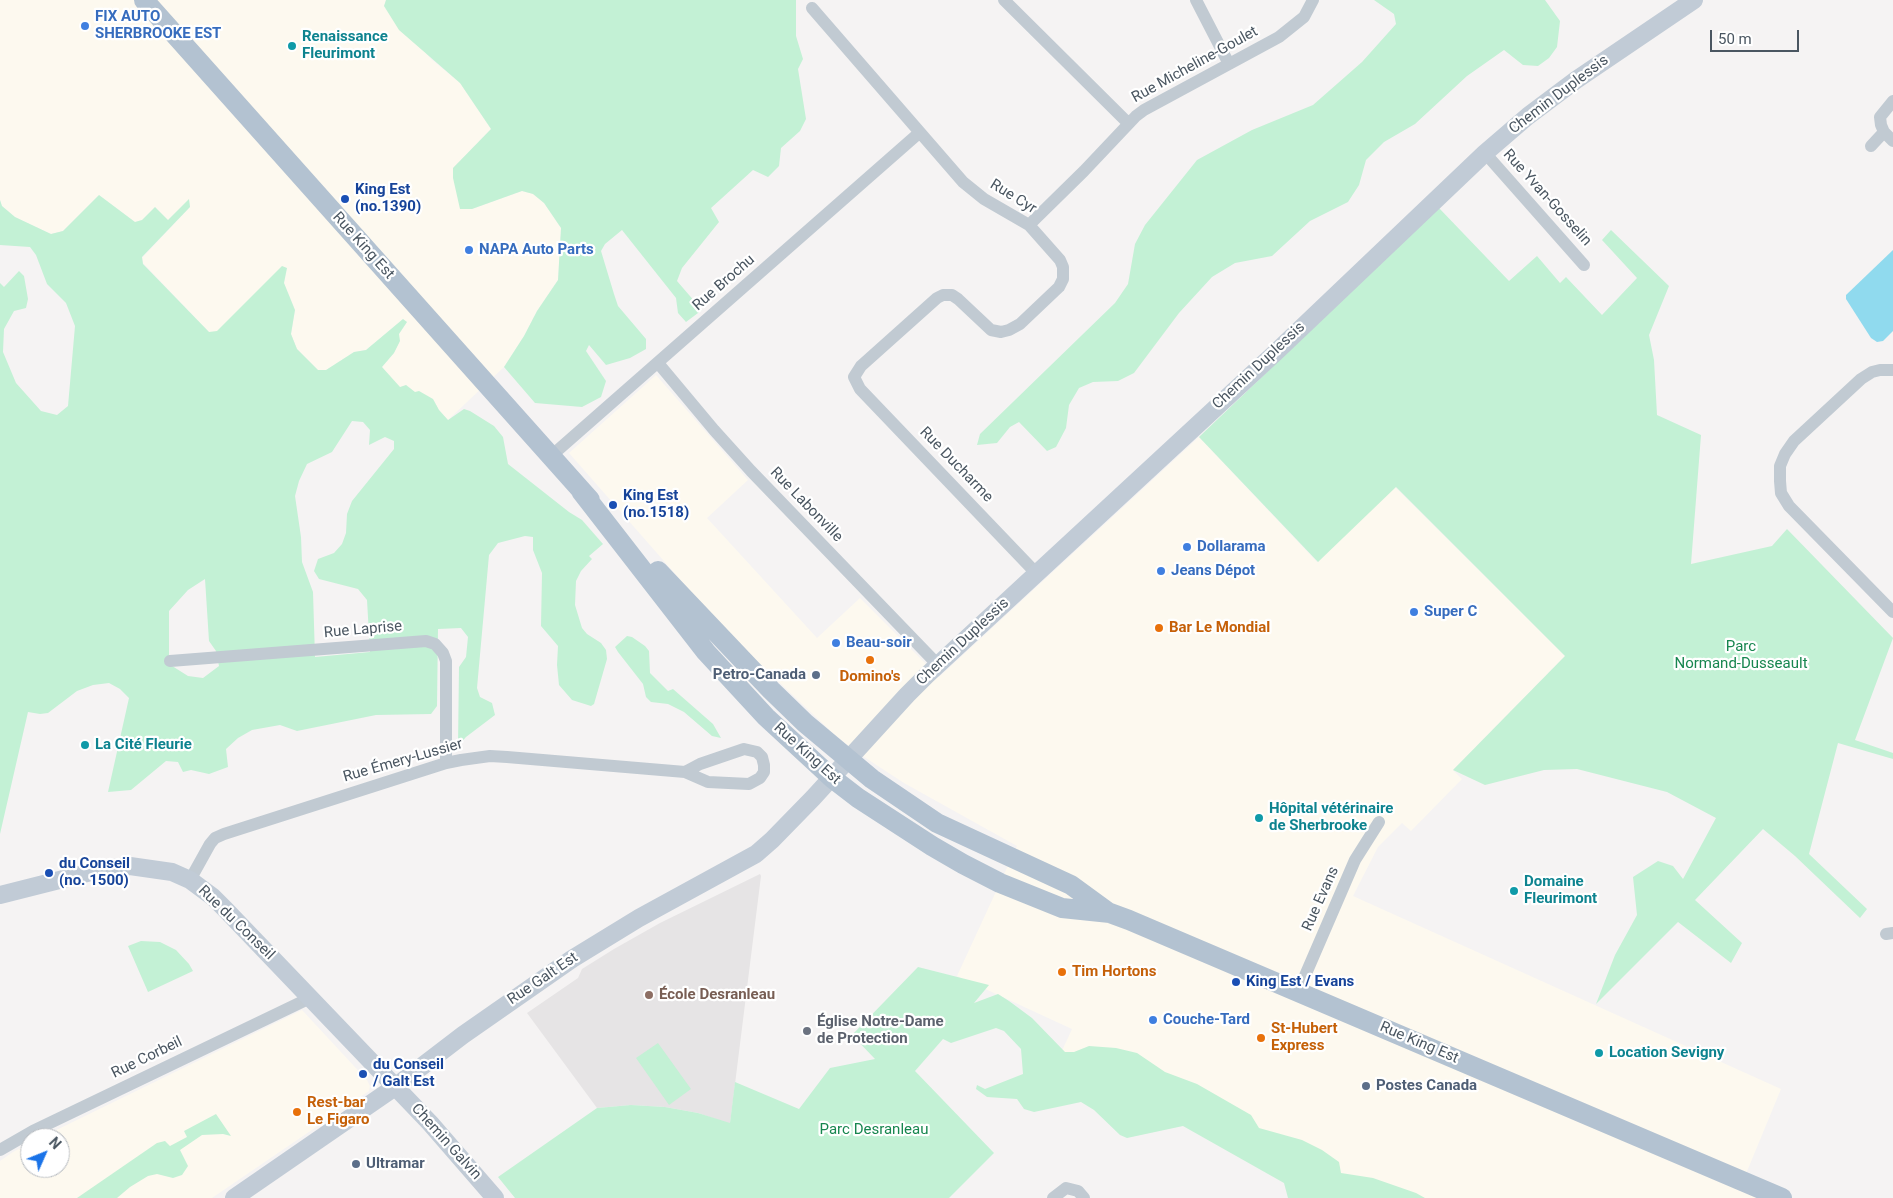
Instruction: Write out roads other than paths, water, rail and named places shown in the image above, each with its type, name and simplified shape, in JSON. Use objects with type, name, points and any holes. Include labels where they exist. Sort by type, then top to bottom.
[{"type":"main road","name":"Rue King Est","points":[[144,0],[581,491],[771,690],[848,760],[891,793],[937,823],[1071,885],[1110,913],[1782,1198]]},
{"type":"main road","name":"Rue King Est","points":[[581,491],[706,652],[766,717],[832,778],[903,828],[963,864],[1000,883],[1062,908],[1110,913]]},
{"type":"street","points":[[1004,0],[1128,123]]},
{"type":"street","points":[[1196,0],[1229,64]]},
{"type":"street","name":"Rue Micheline-Goulet","points":[[1028,224],[1084,171],[1128,123],[1144,110],[1279,36],[1304,17],[1313,0]]},
{"type":"street","name":"Chemin Duplessis","points":[[848,760],[906,695],[938,664],[1268,359],[1485,153],[1528,116],[1576,80],[1694,0]]},
{"type":"street","name":"Rue Cyr","points":[[812,8],[919,133],[973,191],[1028,224],[1060,260],[1063,267],[1063,279],[1060,288],[1020,324],[1001,332],[991,330],[952,295],[943,295],[937,298],[861,366],[854,377]]},
{"type":"street","points":[[1871,146],[1889,137],[1881,125],[1880,117],[1893,101]]},
{"type":"street","name":"Rue Brochu","points":[[550,457],[919,133]]},
{"type":"street","name":"Rue Yvan-Gosselin","points":[[1485,153],[1584,266]]},
{"type":"street","name":"Rue Labonville","points":[[658,362],[751,472],[938,664]]},
{"type":"street","points":[[1893,370],[1872,372],[1861,379],[1794,441],[1785,454],[1780,466],[1780,481],[1781,494],[1789,506],[1893,612]]},
{"type":"street","name":"Rue Ducharme","points":[[854,377],[860,389],[1036,573]]},
{"type":"street","name":"Rue Laprise","points":[[170,661],[426,641],[435,644],[443,653],[446,661],[446,763]]},
{"type":"street","name":"Rue Émery-Lussier","points":[[190,880],[215,838],[446,763],[490,756],[684,772],[708,782],[750,784],[760,778],[764,772],[764,765],[762,757],[757,752],[744,749],[700,764],[684,772]]},
{"type":"street","name":"Rue Galt Est","points":[[234,1198],[395,1087],[470,1030],[572,959],[639,918],[756,854],[772,840],[848,760]]},
{"type":"street","name":"Rue Evans","points":[[1298,992],[1355,860],[1379,822]]},
{"type":"street","name":"Rue du Conseil","points":[[0,895],[90,872],[130,866],[172,872],[190,880],[226,909],[395,1087]]},
{"type":"street","name":"Rue Corbeil","points":[[0,1150],[33,1131],[310,998]]},
{"type":"street","name":"Chemin Galvin","points":[[395,1087],[430,1123],[495,1198]]},
{"type":"street","points":[[1053,1198],[1066,1188],[1078,1191],[1084,1198]]},
{"type":"water","points":[[1893,250],[1893,331],[1883,341],[1877,342],[1871,338],[1846,299],[1846,295]]},
{"type":"place","name":"FIX AUTO SHERBROOKE EST","points":[[85,26]]},
{"type":"place","name":"Renaissance Fleurimont","points":[[292,46]]},
{"type":"place","name":"King Est (no.1390)","points":[[345,199]]},
{"type":"place","name":"NAPA Auto Parts","points":[[469,250]]},
{"type":"place","name":"King Est (no.1518)","points":[[613,505]]},
{"type":"place","name":"Dollarama","points":[[1187,547]]},
{"type":"place","name":"Jeans Dépot","points":[[1161,571]]},
{"type":"place","name":"Super C","points":[[1414,612]]},
{"type":"place","name":"Bar Le Mondial","points":[[1159,628]]},
{"type":"place","name":"Beau-soir","points":[[836,643]]},
{"type":"place","name":"Domino's","points":[[870,660]]},
{"type":"place","name":"Petro-Canada","points":[[816,675]]},
{"type":"place","name":"La Cité Fleurie","points":[[85,745]]},
{"type":"place","name":"Hôpital vétérinaire de Sherbrooke","points":[[1259,818]]},
{"type":"place","name":"du Conseil (no. 1500)","points":[[49,873]]},
{"type":"place","name":"Domaine Fleurimont","points":[[1514,891]]},
{"type":"place","name":"Tim Hortons","points":[[1062,972]]},
{"type":"place","name":"King Est / Evans","points":[[1236,982]]},
{"type":"place","name":"École Desranleau","points":[[649,995]]},
{"type":"place","name":"Couche-Tard","points":[[1153,1020]]},
{"type":"place","name":"Église Notre-Dame de Protection","points":[[807,1031]]},
{"type":"place","name":"St-Hubert Express","points":[[1261,1038]]},
{"type":"place","name":"Location Sevigny","points":[[1599,1053]]},
{"type":"place","name":"du Conseil / Galt Est","points":[[363,1074]]},
{"type":"place","name":"Postes Canada","points":[[1366,1086]]},
{"type":"place","name":"Rest-bar Le Figaro","points":[[297,1112]]},
{"type":"place","name":"Ultramar","points":[[356,1164]]},
{"type":"park label","name":"Parc Normand-Dusseault","points":[[1741,656]]},
{"type":"park label","name":"Parc Desranleau","points":[[874,1130]]}]
